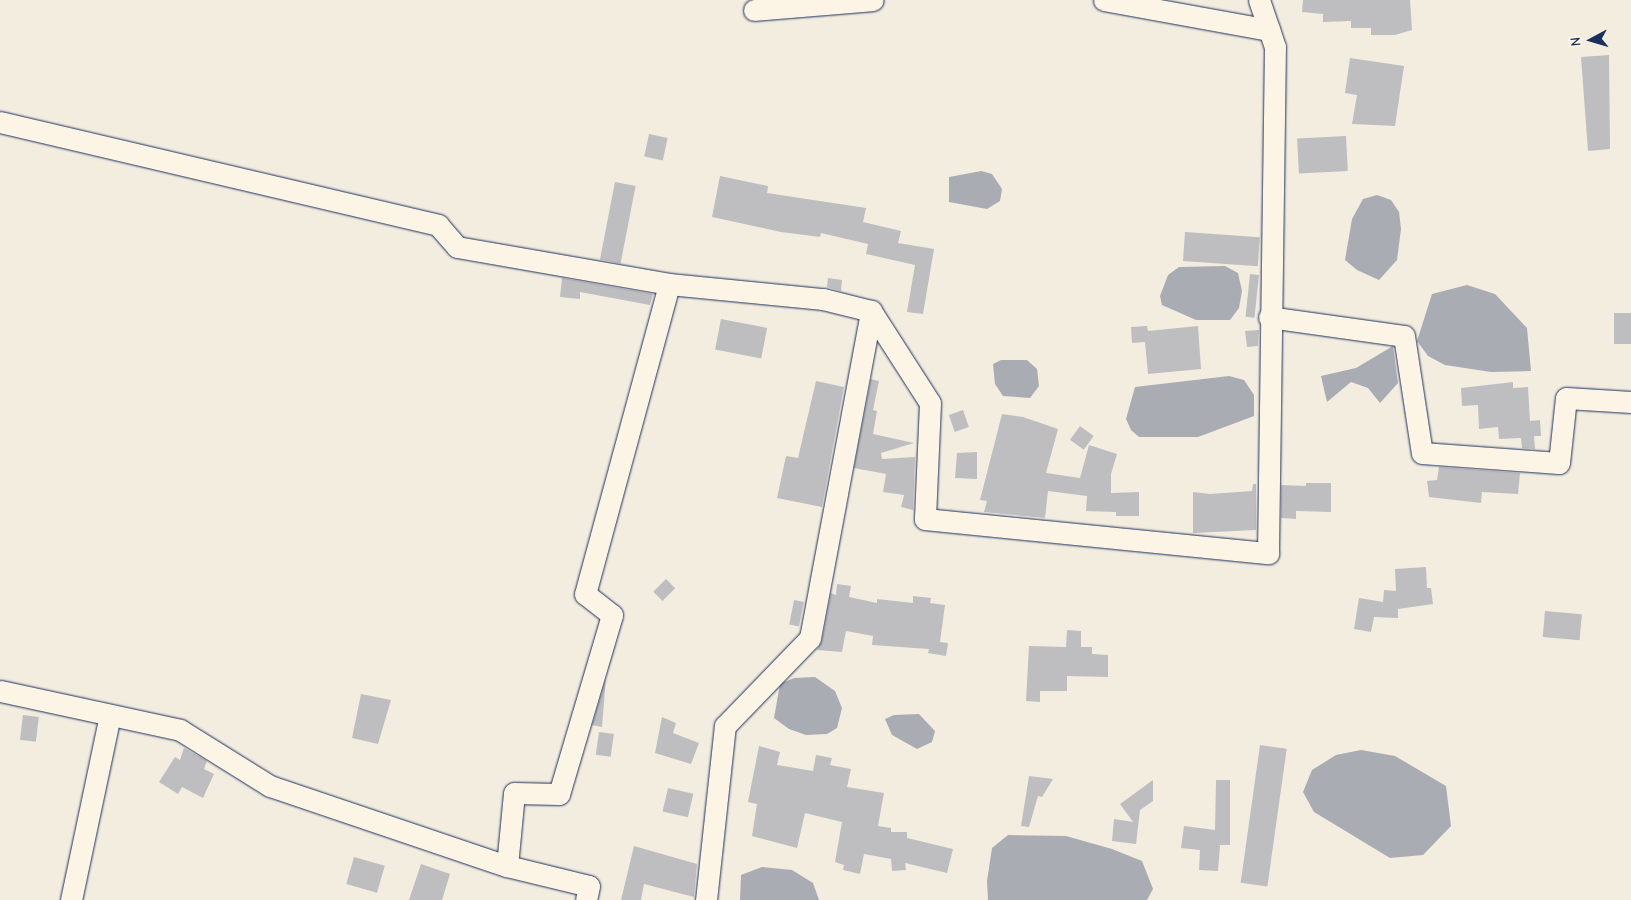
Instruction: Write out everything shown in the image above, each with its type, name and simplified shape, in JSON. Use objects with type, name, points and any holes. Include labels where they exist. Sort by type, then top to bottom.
[{"type":"street","points":[[754,10],[872,0]]},
{"type":"street","points":[[1104,0],[1269,30]]},
{"type":"street","points":[[0,122],[438,226],[456,247],[669,284],[823,299],[871,311],[930,403],[925,519],[1268,553],[1269,317],[1275,47],[1259,0]]},
{"type":"street","points":[[507,866],[514,793],[559,794],[612,615],[585,594],[669,284]]},
{"type":"street","points":[[706,900],[725,726],[810,638],[871,311]]},
{"type":"street","points":[[1269,317],[1404,336],[1422,453],[1559,463],[1566,398],[1631,402]]},
{"type":"street","points":[[0,692],[180,730],[270,786],[507,866],[589,886],[586,900]]},
{"type":"street","points":[[71,900],[110,715]]},
{"type":"shaded area","points":[[981,171],[992,174],[1002,189],[1000,201],[987,209],[949,202],[949,177]]},
{"type":"shaded area","points":[[1377,195],[1391,200],[1399,212],[1401,229],[1397,260],[1379,280],[1357,270],[1345,260],[1352,219],[1363,199]]},
{"type":"shaded area","points":[[1225,266],[1238,273],[1242,291],[1239,308],[1230,320],[1196,320],[1162,305],[1160,296],[1168,275],[1179,267]]},
{"type":"shaded area","points":[[1467,285],[1495,294],[1527,328],[1531,371],[1491,372],[1445,365],[1428,356],[1417,341],[1432,294]]},
{"type":"shaded area","points":[[1393,346],[1398,383],[1380,403],[1368,388],[1351,382],[1327,402],[1321,376],[1356,368]]},
{"type":"shaded area","points":[[1001,360],[1027,360],[1037,369],[1039,386],[1030,398],[1003,396],[995,384],[993,364]]},
{"type":"shaded area","points":[[1229,376],[1244,380],[1254,395],[1254,416],[1198,437],[1139,437],[1131,430],[1126,419],[1135,387]]},
{"type":"shaded area","points":[[815,677],[835,691],[842,708],[837,728],[827,734],[806,735],[789,729],[774,718],[780,684],[794,678]]},
{"type":"shaded area","points":[[919,714],[935,731],[932,742],[917,749],[892,735],[885,719],[894,715]]},
{"type":"shaded area","points":[[1361,750],[1395,756],[1446,786],[1451,826],[1423,855],[1390,858],[1314,812],[1303,792],[1312,770],[1336,755]]},
{"type":"shaded area","points":[[1008,835],[1066,836],[1112,849],[1142,861],[1153,889],[1147,900],[988,900],[987,881],[992,848]]},
{"type":"shaded area","points":[[762,867],[792,870],[813,883],[819,900],[740,900],[741,875]]},
{"type":"building","points":[[1303,0],[1410,0],[1412,30],[1395,35],[1371,35],[1371,28],[1351,28],[1351,21],[1323,22],[1323,14],[1302,12]]},
{"type":"building","points":[[1609,55],[1610,149],[1588,151],[1581,57]]},
{"type":"building","points":[[1350,58],[1404,66],[1395,126],[1352,124],[1357,95],[1345,93]]},
{"type":"building","points":[[649,134],[668,138],[663,160],[644,156]]},
{"type":"building","points":[[1346,136],[1348,171],[1299,174],[1297,139]]},
{"type":"building","points":[[720,176],[768,186],[767,193],[866,208],[863,222],[901,231],[898,243],[934,249],[923,314],[907,312],[915,265],[866,254],[868,244],[821,233],[820,237],[781,232],[712,217]]},
{"type":"building","points":[[615,182],[636,186],[621,264],[600,260]]},
{"type":"building","points":[[1185,232],[1260,237],[1258,266],[1183,261]]},
{"type":"building","points":[[1250,274],[1259,275],[1254,318],[1246,317]]},
{"type":"building","points":[[562,278],[653,294],[650,305],[580,292],[580,299],[560,297]]},
{"type":"building","points":[[828,278],[842,280],[841,291],[827,287]]},
{"type":"building","points":[[1614,313],[1631,313],[1631,344],[1614,344]]},
{"type":"building","points":[[721,319],[767,328],[761,358],[715,349]]},
{"type":"building","points":[[1147,326],[1148,331],[1198,326],[1201,369],[1148,374],[1145,342],[1132,343],[1131,327]]},
{"type":"building","points":[[1259,330],[1258,346],[1247,347],[1245,331]]},
{"type":"building","points":[[871,379],[879,381],[873,410],[877,411],[873,434],[914,443],[881,453],[882,459],[915,457],[913,510],[901,507],[904,495],[883,492],[886,474],[854,468]]},
{"type":"building","points":[[816,381],[844,387],[822,507],[777,498],[786,456],[798,458]]},
{"type":"building","points":[[1513,382],[1513,388],[1528,387],[1530,421],[1540,420],[1541,436],[1534,436],[1535,449],[1522,448],[1521,438],[1499,439],[1498,427],[1479,429],[1478,405],[1462,406],[1461,388]]},
{"type":"building","points":[[963,410],[969,427],[955,432],[949,415]]},
{"type":"building","points":[[1002,414],[1023,417],[1058,429],[1046,473],[1080,478],[1089,445],[1117,454],[1111,474],[1111,493],[1139,492],[1139,516],[1116,516],[1116,512],[1086,511],[1087,496],[1048,491],[1045,518],[984,512],[987,501],[980,500]]},
{"type":"building","points":[[1080,426],[1094,436],[1084,450],[1070,440]]},
{"type":"building","points":[[977,452],[977,479],[955,478],[957,453]]},
{"type":"building","points":[[1439,467],[1520,473],[1518,494],[1482,492],[1481,503],[1429,497],[1427,481],[1437,480]]},
{"type":"building","points":[[1306,483],[1331,483],[1331,512],[1296,511],[1296,519],[1281,518],[1281,485],[1306,486]]},
{"type":"building","points":[[1253,484],[1256,484],[1256,530],[1193,533],[1193,492],[1210,494],[1252,491]]},
{"type":"building","points":[[1426,567],[1427,588],[1431,588],[1433,604],[1398,609],[1398,618],[1374,617],[1371,632],[1354,629],[1359,598],[1383,602],[1384,590],[1396,591],[1395,569]]},
{"type":"building","points":[[666,579],[675,588],[662,601],[653,592]]},
{"type":"building","points":[[837,584],[851,586],[849,597],[877,603],[877,599],[913,603],[913,596],[931,598],[930,603],[945,605],[940,642],[948,643],[946,656],[928,653],[929,649],[872,645],[873,636],[846,631],[842,652],[817,650],[822,640],[831,593],[836,595]]},
{"type":"building","points":[[794,600],[804,602],[799,626],[789,625]]},
{"type":"building","points":[[1545,611],[1582,614],[1580,640],[1543,637]]},
{"type":"building","points":[[1067,630],[1081,631],[1081,647],[1092,647],[1092,654],[1108,655],[1108,677],[1067,676],[1067,691],[1040,691],[1040,702],[1026,701],[1029,646],[1066,647]]},
{"type":"building","points":[[606,678],[602,727],[592,725]]},
{"type":"building","points":[[361,694],[391,700],[378,744],[352,738]]},
{"type":"building","points":[[23,715],[39,717],[36,742],[20,740]]},
{"type":"building","points":[[662,717],[676,723],[673,733],[699,743],[691,764],[655,753]]},
{"type":"building","points":[[599,732],[614,734],[611,757],[596,755]]},
{"type":"building","points":[[1260,745],[1287,749],[1267,886],[1241,883]]},
{"type":"building","points":[[759,746],[780,752],[777,765],[813,771],[816,755],[832,758],[830,765],[851,769],[847,787],[884,793],[878,826],[891,828],[891,832],[907,832],[907,838],[953,849],[947,873],[905,863],[906,870],[892,871],[891,859],[864,854],[860,874],[843,870],[844,865],[835,862],[842,822],[805,813],[797,848],[752,836],[757,804],[748,802]]},
{"type":"building","points":[[184,748],[207,761],[204,769],[214,774],[203,798],[182,787],[178,794],[159,782],[175,757],[180,760]]},
{"type":"building","points":[[1029,776],[1053,779],[1042,797],[1038,796],[1029,827],[1021,826]]},
{"type":"building","points":[[1153,780],[1153,801],[1140,810],[1136,844],[1112,841],[1114,819],[1133,822],[1120,804]]},
{"type":"building","points":[[1216,780],[1230,780],[1230,845],[1220,845],[1218,871],[1199,870],[1200,850],[1181,848],[1184,826],[1215,830]]},
{"type":"building","points":[[668,788],[693,794],[688,817],[663,811]]},
{"type":"building","points":[[634,846],[697,864],[694,897],[644,884],[641,900],[621,900]]},
{"type":"building","points":[[354,857],[385,866],[377,893],[346,884]]},
{"type":"building","points":[[421,864],[450,874],[442,900],[409,900]]}]
